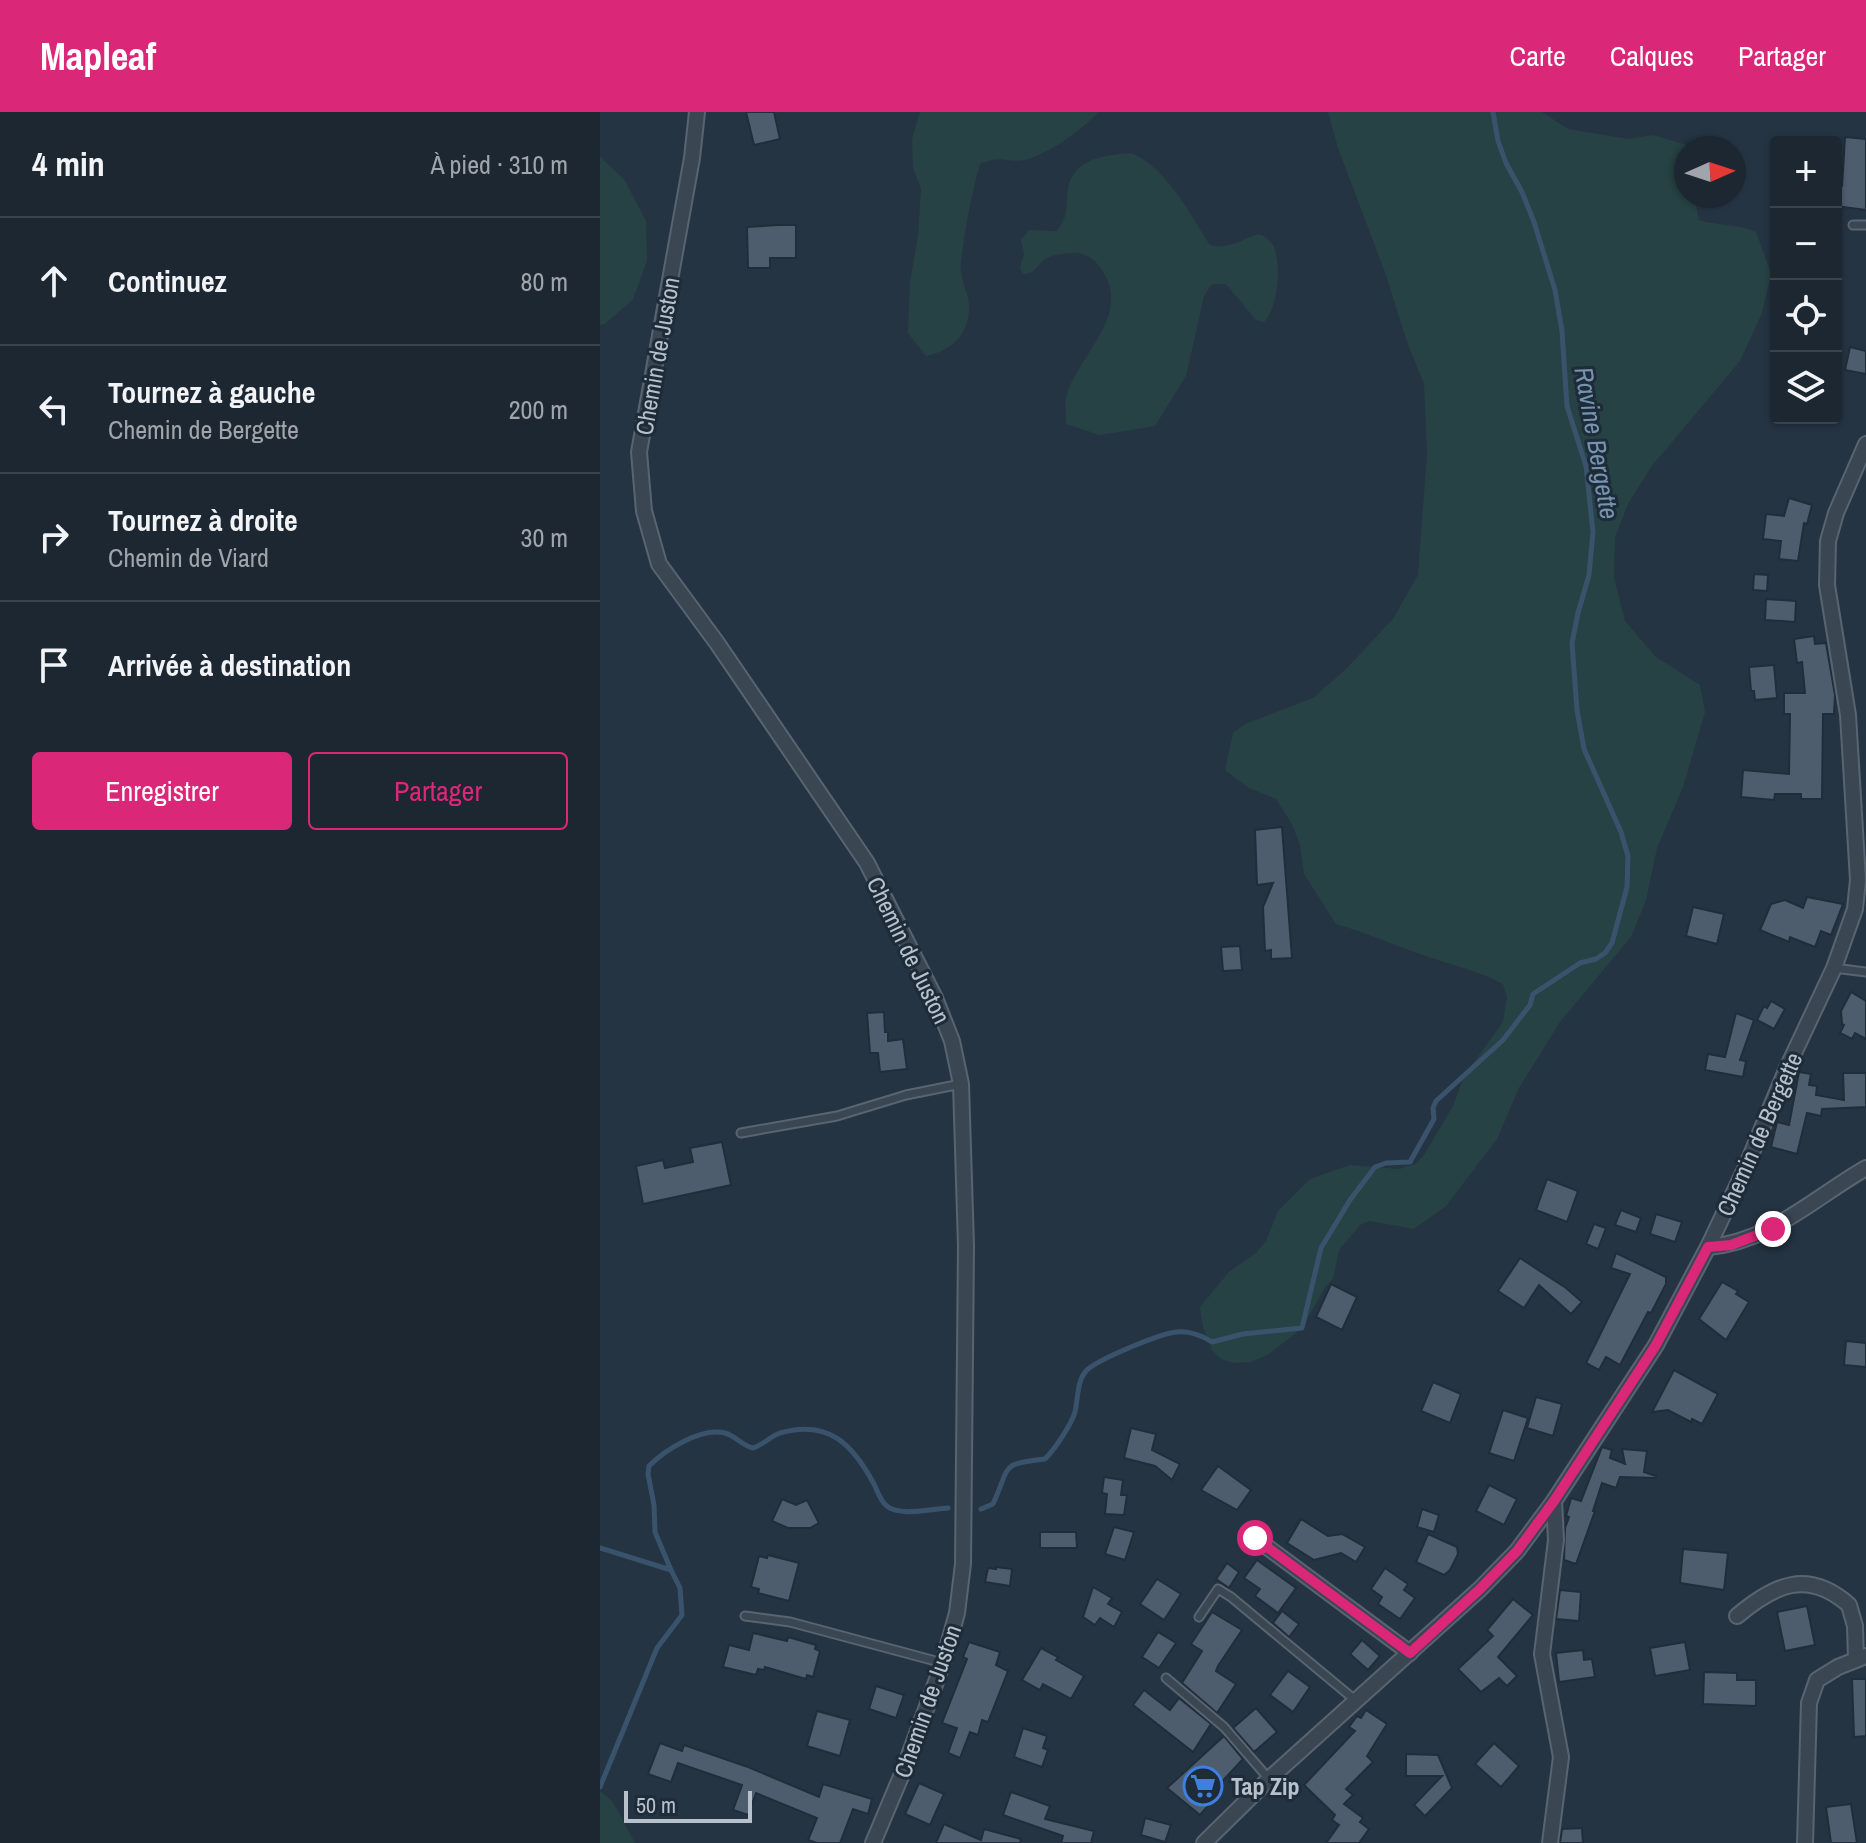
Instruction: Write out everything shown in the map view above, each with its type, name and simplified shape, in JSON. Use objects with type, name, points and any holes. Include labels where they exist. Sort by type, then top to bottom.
[{"type":"street","name":"Chemin de Juston","points":[[697,112],[692,158],[639,452],[644,511],[659,564],[717,643],[867,863],[935,998],[952,1041],[961,1084],[966,1246],[963,1564],[957,1613],[943,1663],[873,1843]]},
{"type":"street","name":"Chemin de Bergette","points":[[1204,1843],[1269,1779],[1480,1589],[1517,1551],[1554,1501],[1656,1345],[1708,1247],[1834,968],[1855,909],[1858,880],[1848,715],[1827,585],[1828,541],[1836,513],[1866,444]]},
{"type":"street","points":[[1708,1247],[1731,1245],[1773,1229],[1829,1189],[1866,1168]]},
{"type":"street","points":[[1550,1843],[1561,1757],[1542,1654],[1556,1540],[1554,1501]]},
{"type":"street","points":[[1255,1538],[1410,1653]]},
{"type":"street","points":[[1737,1616],[1757,1600],[1794,1583],[1819,1584],[1849,1605],[1861,1658],[1817,1680],[1809,1703],[1805,1843]]},
{"type":"lane","points":[[1853,225],[1866,225]]},
{"type":"lane","points":[[1834,968],[1866,972]]},
{"type":"lane","points":[[741,1133],[837,1116],[906,1095],[961,1084]]},
{"type":"lane","points":[[1199,1617],[1218,1589],[1355,1700]]},
{"type":"lane","points":[[745,1616],[790,1622],[943,1663]]},
{"type":"lane","points":[[1166,1678],[1224,1727],[1269,1779]]},
{"type":"green space","points":[[920,112],[1098,112],[1053,148],[1032,158],[1018,161],[999,159],[980,164],[961,266],[968,298],[968,319],[954,343],[926,356],[908,333],[910,282],[918,236],[921,189],[913,168],[912,139]]},
{"type":"green space","points":[[1328,112],[1542,112],[1568,129],[1629,139],[1653,135],[1674,141],[1674,208],[1696,208],[1699,220],[1756,232],[1770,277],[1762,313],[1740,361],[1651,467],[1628,504],[1615,537],[1614,578],[1625,621],[1656,657],[1700,685],[1705,712],[1683,787],[1657,848],[1646,900],[1631,937],[1560,1022],[1519,1088],[1497,1139],[1446,1206],[1414,1229],[1370,1221],[1360,1225],[1339,1250],[1333,1279],[1302,1328],[1269,1354],[1251,1362],[1234,1363],[1221,1359],[1212,1350],[1203,1327],[1200,1307],[1229,1272],[1256,1253],[1266,1241],[1278,1211],[1310,1179],[1350,1165],[1399,1169],[1415,1164],[1424,1155],[1453,1106],[1464,1076],[1503,1022],[1507,997],[1503,984],[1471,970],[1336,924],[1304,874],[1300,845],[1292,824],[1276,799],[1249,788],[1225,770],[1233,733],[1245,724],[1313,698],[1344,671],[1393,619],[1418,575],[1427,454],[1424,384],[1338,148]]},
{"type":"green space","points":[[1131,153],[1166,180],[1210,245],[1229,245],[1258,234],[1269,239],[1276,253],[1277,285],[1273,307],[1264,322],[1256,320],[1226,284],[1212,284],[1204,296],[1186,376],[1155,426],[1100,435],[1066,424],[1066,401],[1073,379],[1108,318],[1110,287],[1097,264],[1088,256],[1077,253],[1050,257],[1031,272],[1023,274],[1020,268],[1024,254],[1021,240],[1029,230],[1057,231],[1065,215],[1071,178],[1084,164],[1102,157]]},
{"type":"green space","points":[[600,157],[624,179],[646,221],[647,261],[633,299],[600,325]]},
{"type":"green space","points":[[600,1791],[613,1802],[635,1843],[600,1843]]},
{"type":"building","points":[[746,112],[774,112],[780,139],[754,145]]},
{"type":"building","points":[[1845,137],[1866,139],[1866,210],[1842,207]]},
{"type":"building","points":[[796,225],[796,258],[770,258],[770,268],[748,268],[747,227]]},
{"type":"building","points":[[1850,347],[1866,351],[1866,374],[1845,370]]},
{"type":"building","points":[[1789,498],[1812,505],[1807,524],[1804,523],[1798,561],[1779,559],[1781,541],[1763,539],[1766,514],[1784,516]]},
{"type":"building","points":[[1754,574],[1768,575],[1767,591],[1753,590]]},
{"type":"building","points":[[1766,599],[1796,601],[1795,622],[1765,620]]},
{"type":"building","points":[[1814,636],[1815,644],[1826,643],[1835,695],[1834,714],[1823,714],[1822,799],[1801,799],[1801,794],[1775,794],[1774,800],[1741,797],[1743,770],[1789,774],[1790,714],[1784,714],[1784,693],[1805,693],[1802,662],[1797,663],[1794,639]]},
{"type":"building","points":[[1774,665],[1777,698],[1755,700],[1749,667]]},
{"type":"building","points":[[1282,827],[1292,958],[1271,959],[1271,950],[1265,951],[1263,907],[1273,883],[1257,885],[1255,830]]},
{"type":"building","points":[[1807,897],[1843,904],[1831,935],[1821,931],[1815,947],[1790,937],[1789,942],[1760,930],[1771,904],[1785,900],[1803,908]]},
{"type":"building","points":[[1693,907],[1724,914],[1717,944],[1686,936]]},
{"type":"building","points":[[1240,946],[1242,970],[1223,971],[1221,947]]},
{"type":"building","points":[[1851,992],[1866,1001],[1866,1039],[1855,1033],[1852,1039],[1840,1033],[1844,1025],[1841,1011]]},
{"type":"building","points":[[1771,1001],[1785,1009],[1774,1029],[1757,1020],[1764,1006],[1767,1008]]},
{"type":"building","points":[[884,1012],[888,1041],[903,1039],[907,1069],[880,1072],[878,1053],[870,1053],[867,1013]]},
{"type":"building","points":[[1736,1013],[1754,1020],[1740,1060],[1746,1061],[1743,1077],[1705,1070],[1708,1054],[1725,1057]]},
{"type":"building","points":[[1799,1072],[1811,1074],[1809,1085],[1817,1086],[1816,1095],[1844,1100],[1843,1073],[1866,1073],[1866,1107],[1822,1109],[1821,1116],[1807,1113],[1797,1154],[1771,1147],[1777,1122],[1789,1125]]},
{"type":"building","points":[[722,1142],[731,1185],[643,1204],[636,1166],[663,1160],[665,1168],[693,1162],[690,1148]]},
{"type":"building","points":[[1547,1179],[1578,1191],[1567,1222],[1536,1210]]},
{"type":"building","points":[[1621,1210],[1641,1218],[1636,1232],[1615,1225]]},
{"type":"building","points":[[1656,1214],[1682,1222],[1675,1242],[1650,1234]]},
{"type":"building","points":[[1594,1224],[1606,1228],[1598,1249],[1586,1244]]},
{"type":"building","points":[[1616,1253],[1666,1277],[1666,1284],[1620,1365],[1606,1357],[1599,1370],[1586,1363],[1630,1274],[1611,1268]]},
{"type":"building","points":[[1520,1258],[1582,1302],[1571,1314],[1539,1285],[1524,1308],[1498,1291]]},
{"type":"building","points":[[1722,1282],[1749,1302],[1726,1340],[1699,1319]]},
{"type":"building","points":[[1331,1284],[1357,1297],[1342,1330],[1316,1317]]},
{"type":"building","points":[[1846,1341],[1866,1343],[1866,1367],[1844,1365]]},
{"type":"building","points":[[1674,1370],[1718,1394],[1702,1424],[1668,1410],[1652,1412]]},
{"type":"building","points":[[1433,1382],[1461,1394],[1450,1423],[1421,1411]]},
{"type":"building","points":[[1536,1397],[1562,1404],[1553,1436],[1527,1428]]},
{"type":"building","points":[[1503,1410],[1528,1418],[1514,1461],[1489,1453]]},
{"type":"building","points":[[1131,1428],[1156,1434],[1152,1450],[1180,1464],[1172,1480],[1155,1466],[1124,1458]]},
{"type":"building","points":[[1602,1447],[1612,1450],[1610,1458],[1625,1464],[1622,1449],[1647,1451],[1644,1472],[1656,1478],[1620,1477],[1616,1488],[1602,1483],[1576,1564],[1564,1560],[1565,1528],[1569,1517],[1566,1516],[1571,1498],[1581,1501]]},
{"type":"building","points":[[1218,1466],[1251,1490],[1237,1510],[1201,1490]]},
{"type":"building","points":[[1104,1477],[1123,1480],[1121,1495],[1127,1495],[1124,1515],[1105,1514],[1107,1494],[1102,1493]]},
{"type":"building","points":[[1489,1485],[1517,1499],[1504,1525],[1476,1511]]},
{"type":"building","points":[[782,1499],[796,1505],[807,1500],[819,1523],[810,1528],[788,1528],[772,1521]]},
{"type":"building","points":[[1422,1509],[1439,1515],[1434,1532],[1417,1527]]},
{"type":"building","points":[[1301,1519],[1328,1536],[1342,1534],[1365,1547],[1356,1562],[1341,1553],[1314,1560],[1287,1543]]},
{"type":"building","points":[[1114,1527],[1134,1532],[1125,1560],[1105,1554]]},
{"type":"building","points":[[1040,1532],[1076,1532],[1077,1548],[1040,1548]]},
{"type":"building","points":[[1428,1534],[1457,1547],[1458,1554],[1444,1575],[1416,1562]]},
{"type":"building","points":[[1683,1549],[1728,1553],[1724,1590],[1680,1583]]},
{"type":"building","points":[[768,1555],[799,1563],[789,1601],[758,1593],[759,1589],[751,1587],[759,1556],[767,1558]]},
{"type":"building","points":[[1257,1560],[1296,1588],[1278,1613],[1255,1596],[1260,1589],[1244,1578]]},
{"type":"building","points":[[1227,1563],[1239,1572],[1229,1588],[1216,1579]]},
{"type":"building","points":[[988,1568],[1012,1569],[1010,1586],[985,1582]]},
{"type":"building","points":[[1385,1568],[1408,1584],[1404,1590],[1415,1598],[1400,1619],[1378,1604],[1382,1597],[1371,1589]]},
{"type":"building","points":[[1157,1579],[1181,1594],[1164,1620],[1140,1604]]},
{"type":"building","points":[[1093,1587],[1112,1598],[1108,1604],[1122,1612],[1114,1627],[1100,1618],[1095,1625],[1083,1617]]},
{"type":"building","points":[[1560,1590],[1581,1592],[1579,1621],[1556,1619]]},
{"type":"building","points":[[1513,1599],[1533,1615],[1498,1657],[1517,1676],[1507,1686],[1499,1678],[1481,1692],[1458,1669],[1493,1636],[1487,1630]]},
{"type":"building","points":[[1807,1606],[1815,1645],[1785,1651],[1777,1612]]},
{"type":"building","points":[[1282,1611],[1299,1624],[1289,1637],[1273,1623]]},
{"type":"building","points":[[1212,1612],[1242,1630],[1216,1671],[1236,1684],[1217,1713],[1182,1683],[1202,1651],[1191,1644]]},
{"type":"building","points":[[1158,1632],[1176,1643],[1159,1668],[1142,1657]]},
{"type":"building","points":[[753,1633],[787,1641],[788,1637],[816,1645],[815,1649],[820,1651],[813,1677],[807,1675],[806,1679],[765,1667],[764,1670],[758,1669],[756,1675],[723,1667],[729,1645],[749,1650]]},
{"type":"building","points":[[1362,1640],[1380,1656],[1368,1670],[1350,1654]]},
{"type":"building","points":[[969,1642],[1000,1652],[996,1665],[1008,1671],[988,1722],[982,1720],[978,1735],[970,1732],[960,1758],[948,1753],[957,1728],[942,1723],[967,1659],[963,1657]]},
{"type":"building","points":[[1685,1642],[1690,1670],[1655,1676],[1650,1648]]},
{"type":"building","points":[[1041,1648],[1084,1676],[1071,1699],[1043,1684],[1040,1690],[1022,1680]]},
{"type":"building","points":[[1583,1650],[1584,1660],[1592,1659],[1595,1677],[1559,1682],[1556,1653]]},
{"type":"building","points":[[1288,1671],[1310,1687],[1293,1712],[1270,1695]]},
{"type":"building","points":[[1704,1672],[1737,1673],[1737,1680],[1756,1680],[1756,1706],[1703,1704]]},
{"type":"building","points":[[1852,1679],[1866,1679],[1866,1736],[1854,1737]]},
{"type":"building","points":[[876,1686],[904,1695],[896,1718],[869,1709]]},
{"type":"building","points":[[1144,1690],[1170,1710],[1179,1698],[1211,1724],[1193,1752],[1133,1705]]},
{"type":"building","points":[[1256,1708],[1277,1732],[1254,1752],[1233,1728]]},
{"type":"building","points":[[1366,1710],[1387,1724],[1367,1756],[1373,1762],[1346,1789],[1353,1795],[1344,1804],[1363,1818],[1360,1822],[1369,1829],[1359,1843],[1326,1843],[1339,1825],[1332,1820],[1335,1815],[1304,1785],[1355,1731],[1349,1727]]},
{"type":"building","points":[[817,1711],[850,1720],[840,1756],[807,1746]]},
{"type":"building","points":[[1023,1728],[1047,1736],[1043,1748],[1048,1750],[1042,1767],[1014,1757]]},
{"type":"building","points":[[1224,1736],[1243,1759],[1215,1789],[1219,1793],[1200,1815],[1167,1788]]},
{"type":"building","points":[[660,1743],[682,1751],[684,1745],[748,1767],[819,1797],[823,1784],[872,1799],[868,1814],[853,1809],[840,1843],[808,1840],[817,1818],[756,1793],[748,1815],[733,1810],[742,1785],[678,1763],[671,1782],[648,1774]]},
{"type":"building","points":[[1494,1743],[1519,1766],[1501,1787],[1475,1764]]},
{"type":"building","points":[[1406,1754],[1438,1755],[1452,1788],[1425,1816],[1414,1805],[1442,1776],[1406,1776]]},
{"type":"building","points":[[919,1783],[944,1794],[930,1825],[905,1814]]},
{"type":"building","points":[[1011,1792],[1050,1806],[1045,1819],[1094,1831],[1091,1843],[1061,1843],[1063,1836],[1003,1815]]},
{"type":"building","points":[[1851,1804],[1857,1843],[1831,1843],[1826,1807]]},
{"type":"building","points":[[1145,1818],[1171,1825],[1165,1842],[1141,1835]]},
{"type":"building","points":[[944,1824],[981,1840],[984,1829],[1021,1839],[1020,1843],[936,1843]]},
{"type":"building","points":[[1582,1828],[1583,1843],[1560,1843],[1562,1829]]},
{"type":"waterway","name":"Ravine Bergette","points":[[981,1509],[993,1504],[1005,1474],[1013,1465],[1045,1459],[1049,1455],[1073,1417],[1083,1375],[1102,1360],[1177,1332],[1195,1334],[1212,1342],[1243,1334],[1302,1328],[1321,1248],[1350,1200],[1375,1167],[1386,1163],[1410,1162],[1434,1119],[1436,1101],[1503,1040],[1530,1005],[1533,994],[1580,963],[1596,959],[1612,943],[1627,887],[1628,856],[1621,832],[1584,749],[1577,710],[1572,643],[1589,575],[1593,532],[1586,466],[1567,406],[1562,331],[1555,290],[1534,222],[1498,141],[1493,112]]},
{"type":"waterway","name":"Ravine Bergette","points":[[671,1570],[655,1532],[649,1466],[674,1447],[705,1433],[725,1433],[753,1448],[780,1433],[797,1430],[826,1433],[848,1447],[889,1507],[905,1512],[948,1508]]},
{"type":"waterway","points":[[600,1548],[671,1570],[680,1588],[682,1615],[657,1648],[600,1787]]},
{"type":"place","name":"Tap Zip","points":[[1203,1786]]},
{"type":"route","points":[[1255,1538],[1410,1653],[1517,1551],[1554,1501],[1656,1345],[1708,1247],[1731,1245],[1773,1229]]}]
